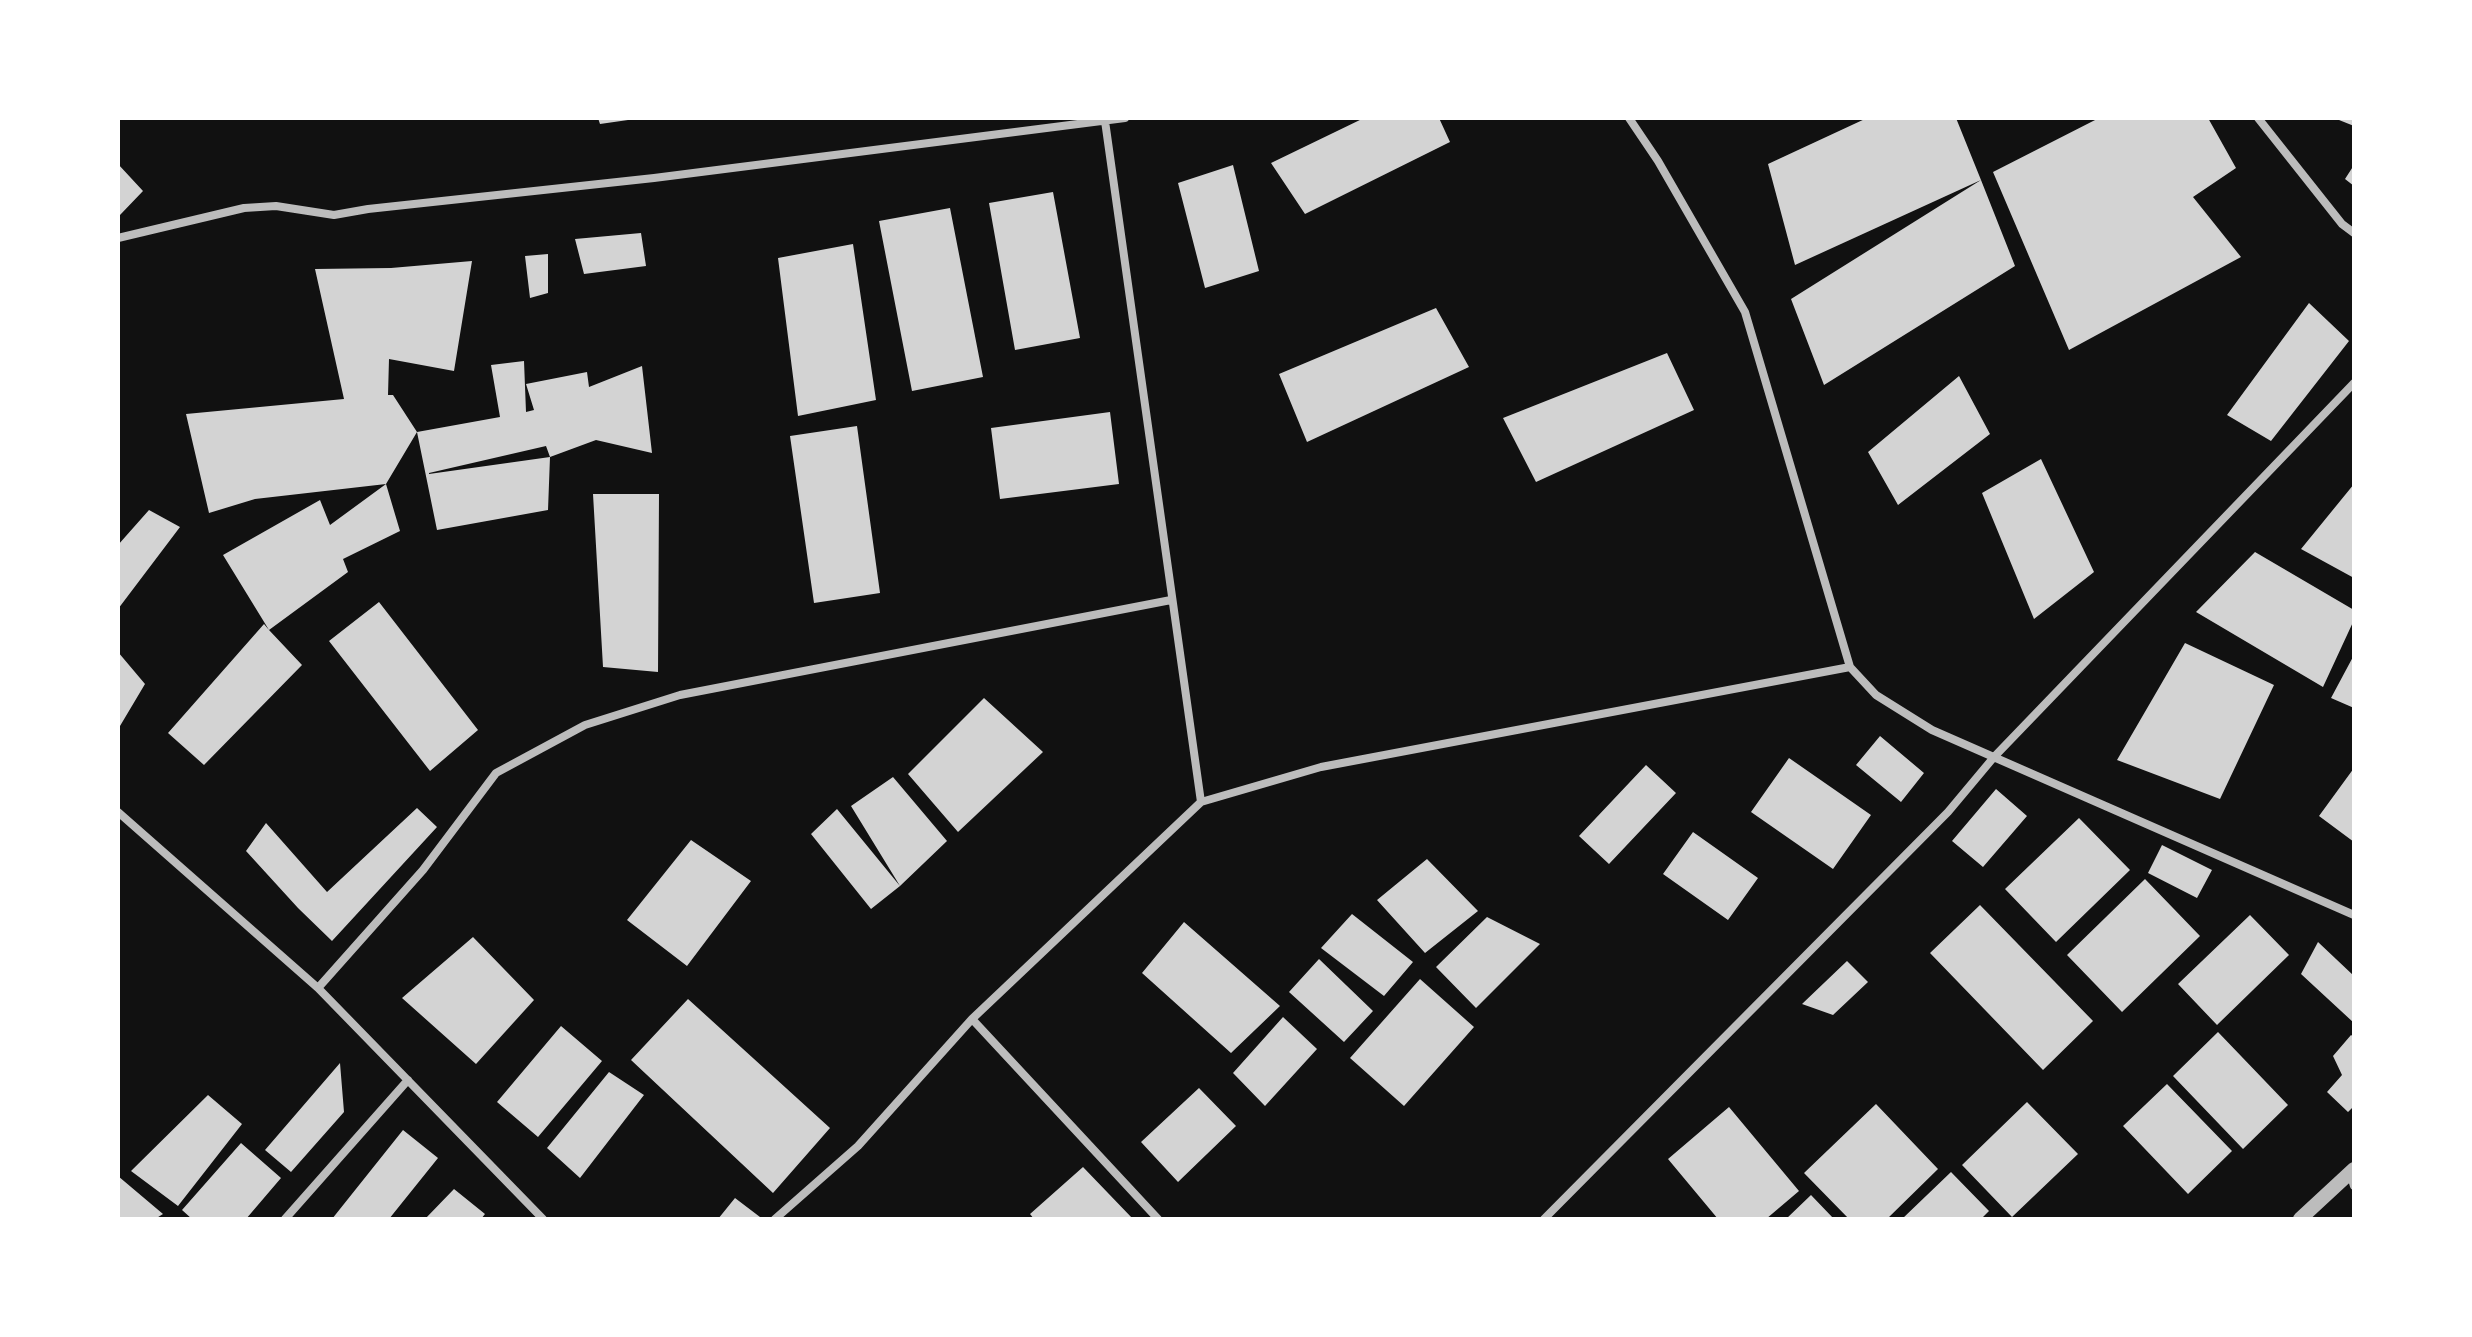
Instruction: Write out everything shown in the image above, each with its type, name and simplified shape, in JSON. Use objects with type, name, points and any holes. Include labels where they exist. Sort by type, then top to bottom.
[{"type":"street","points":[[118,238],[244,208],[276,206],[334,215],[1125,118]]},
{"type":"street","points":[[1629,118],[1658,161],[1745,312],[1850,667],[1876,695],[1932,730],[2354,915]]},
{"type":"street","points":[[2258,118],[2342,224],[2354,233]]},
{"type":"street","points":[[1105,121],[1201,802]]},
{"type":"street","points":[[1544,1219],[1948,812],[1994,757],[2354,383]]},
{"type":"street","points":[[318,988],[423,870],[496,773],[585,725],[680,695],[1171,600]]},
{"type":"street","points":[[775,1219],[858,1146],[972,1019],[1201,802],[1321,767],[1850,667]]},
{"type":"street","points":[[118,812],[318,988],[543,1219]]},
{"type":"street","points":[[972,1019],[1158,1219]]},
{"type":"street","points":[[285,1219],[408,1080]]},
{"type":"street","points":[[2300,1219],[2353,1176]]},
{"type":"building","points":[[598,118],[628,118],[628,120],[600,124]]},
{"type":"building","points":[[1364,118],[1439,118],[1450,142],[1305,214],[1271,163]]},
{"type":"building","points":[[1867,118],[1956,118],[1981,180],[1795,265],[1768,164]]},
{"type":"building","points":[[2099,118],[2208,118],[2236,168],[2193,197],[2241,257],[2069,350],[1993,172]]},
{"type":"building","points":[[2334,118],[2354,118],[2354,126]]},
{"type":"building","points":[[118,164],[143,191],[120,215],[118,213]]},
{"type":"building","points":[[1233,165],[1259,271],[1205,288],[1178,183]]},
{"type":"building","points":[[2354,165],[2354,186],[2345,179]]},
{"type":"building","points":[[1981,180],[2015,266],[1824,385],[1791,299]]},
{"type":"building","points":[[1053,192],[1080,338],[1015,350],[989,203]]},
{"type":"building","points":[[950,208],[983,377],[912,391],[879,221]]},
{"type":"building","points":[[641,233],[646,266],[584,274],[575,239]]},
{"type":"building","points":[[853,244],[876,400],[798,416],[778,258]]},
{"type":"building","points":[[548,254],[548,293],[530,298],[525,256]]},
{"type":"building","points":[[472,261],[454,371],[389,359],[388,395],[393,395],[417,432],[386,484],[255,499],[209,513],[186,414],[344,399],[315,269],[391,268]]},
{"type":"building","points":[[2309,303],[2349,341],[2271,441],[2227,415]]},
{"type":"building","points":[[1436,308],[1469,367],[1307,442],[1279,374]]},
{"type":"building","points":[[1667,353],[1694,410],[1536,482],[1503,418]]},
{"type":"building","points":[[524,361],[526,412],[534,410],[526,384],[587,372],[589,387],[642,366],[652,453],[596,440],[550,457],[548,510],[437,530],[417,432],[500,417],[491,365]],"holes":[[[546,446],[550,457],[429,474]]]},
{"type":"building","points":[[1959,376],[1990,434],[1898,505],[1868,452]]},
{"type":"building","points":[[1110,412],[1119,484],[1000,499],[991,428]]},
{"type":"building","points":[[857,426],[880,593],[814,603],[790,436]]},
{"type":"building","points":[[2041,459],[2094,572],[2034,619],[1982,493]]},
{"type":"building","points":[[386,484],[400,531],[343,559],[348,572],[269,630],[223,555],[320,500],[330,525]]},
{"type":"building","points":[[2354,484],[2354,578],[2301,549]]},
{"type":"building","points":[[593,494],[659,494],[658,672],[603,667]]},
{"type":"building","points":[[149,510],[180,527],[118,609],[118,545]]},
{"type":"building","points":[[2255,552],[2354,610],[2354,620],[2323,687],[2196,612]]},
{"type":"building","points":[[379,602],[478,730],[430,771],[329,641]]},
{"type":"building","points":[[264,624],[302,665],[204,765],[168,733]]},
{"type":"building","points":[[2185,643],[2274,685],[2220,799],[2117,760]]},
{"type":"building","points":[[118,652],[145,684],[120,726],[118,724]]},
{"type":"building","points":[[2354,655],[2354,708],[2331,698]]},
{"type":"building","points":[[984,698],[1043,752],[958,832],[908,774]]},
{"type":"building","points":[[1880,736],[1924,773],[1901,802],[1856,765]]},
{"type":"building","points":[[1789,758],[1871,815],[1833,869],[1751,812]]},
{"type":"building","points":[[1646,765],[1676,793],[1609,864],[1579,836]]},
{"type":"building","points":[[2354,768],[2354,842],[2319,816]]},
{"type":"building","points":[[893,777],[947,841],[900,886],[851,806]]},
{"type":"building","points":[[1996,789],[2027,816],[1983,867],[1952,841]]},
{"type":"building","points":[[417,808],[437,827],[332,941],[246,851],[266,823],[327,892]]},
{"type":"building","points":[[837,809],[900,886],[871,909],[811,834]]},
{"type":"building","points":[[2079,818],[2130,870],[2056,942],[2005,889]]},
{"type":"building","points":[[1693,832],[1758,878],[1728,920],[1663,874]]},
{"type":"building","points":[[691,840],[751,881],[687,966],[627,920]]},
{"type":"building","points":[[2162,845],[2212,870],[2197,898],[2148,873]]},
{"type":"building","points":[[1427,859],[1478,911],[1425,953],[1377,900]]},
{"type":"building","points":[[2145,879],[2200,936],[2122,1012],[2067,955]]},
{"type":"building","points":[[1980,905],[2093,1021],[2043,1070],[1930,953]]},
{"type":"building","points":[[1352,914],[1413,962],[1384,996],[1321,948]]},
{"type":"building","points":[[2250,915],[2289,955],[2217,1025],[2178,984]]},
{"type":"building","points":[[1487,917],[1540,944],[1476,1008],[1436,967]]},
{"type":"building","points":[[1184,922],[1280,1006],[1231,1053],[1142,973]]},
{"type":"building","points":[[473,937],[534,1000],[476,1064],[402,998]]},
{"type":"building","points":[[2318,942],[2354,976],[2354,1023],[2301,974]]},
{"type":"building","points":[[1319,959],[1373,1011],[1344,1042],[1289,992]]},
{"type":"building","points":[[1847,961],[1868,982],[1833,1015],[1802,1004]]},
{"type":"building","points":[[1420,979],[1474,1027],[1404,1106],[1350,1058]]},
{"type":"building","points":[[688,999],[830,1128],[773,1193],[631,1060]]},
{"type":"building","points":[[1283,1017],[1317,1049],[1265,1106],[1233,1073]]},
{"type":"building","points":[[561,1026],[602,1061],[538,1137],[497,1102]]},
{"type":"building","points":[[2218,1032],[2288,1105],[2243,1149],[2173,1076]]},
{"type":"building","points":[[2351,1035],[2354,1037],[2354,1106],[2348,1112],[2327,1092],[2342,1075],[2333,1056]]},
{"type":"building","points":[[340,1063],[344,1112],[291,1172],[265,1150]]},
{"type":"building","points":[[609,1072],[644,1095],[580,1178],[547,1148]]},
{"type":"building","points":[[2167,1084],[2232,1151],[2188,1194],[2123,1126]]},
{"type":"building","points":[[1199,1088],[1236,1126],[1178,1182],[1141,1142]]},
{"type":"building","points":[[208,1095],[242,1124],[178,1206],[131,1171]]},
{"type":"building","points":[[2027,1102],[2078,1154],[2012,1217],[1962,1165]]},
{"type":"building","points":[[1876,1104],[1938,1169],[1887,1219],[1849,1219],[1804,1173]]},
{"type":"building","points":[[1729,1107],[1799,1191],[1766,1219],[1718,1219],[1668,1159]]},
{"type":"building","points":[[403,1130],[438,1158],[389,1219],[332,1219]]},
{"type":"building","points":[[241,1143],[281,1178],[246,1219],[192,1219],[182,1210]]},
{"type":"building","points":[[1083,1167],[1133,1219],[1034,1219],[1030,1214]]},
{"type":"building","points":[[1951,1172],[1989,1211],[1981,1219],[1902,1219]]},
{"type":"building","points":[[118,1176],[163,1214],[155,1219],[118,1219]]},
{"type":"building","points":[[454,1189],[485,1214],[481,1219],[425,1219]]},
{"type":"building","points":[[1811,1195],[1834,1219],[1786,1219]]},
{"type":"building","points":[[735,1198],[760,1217],[718,1219]]}]
